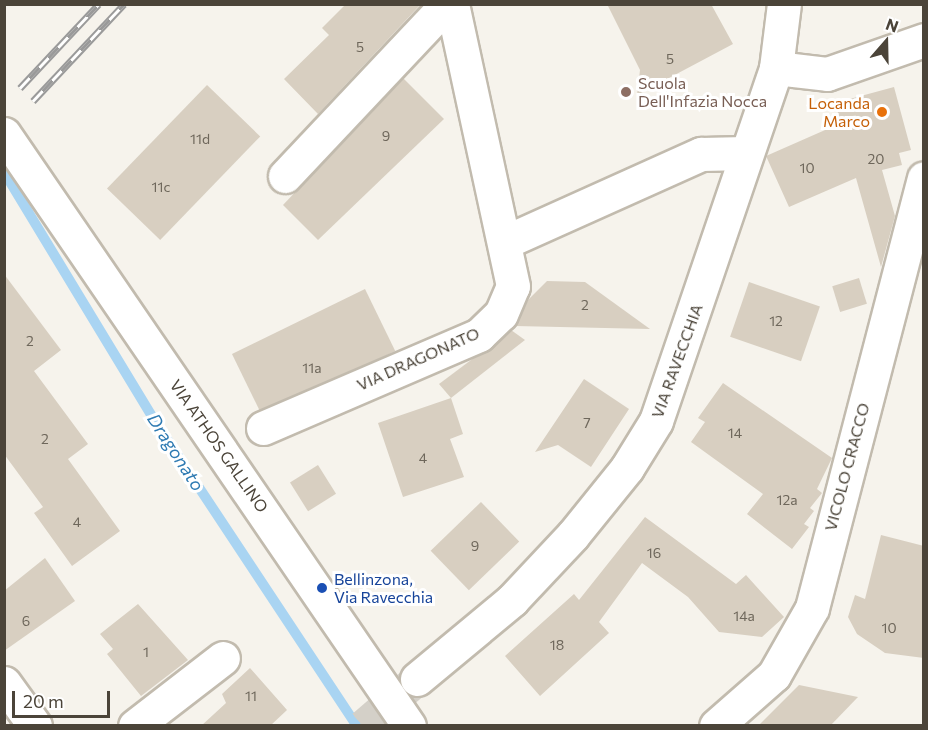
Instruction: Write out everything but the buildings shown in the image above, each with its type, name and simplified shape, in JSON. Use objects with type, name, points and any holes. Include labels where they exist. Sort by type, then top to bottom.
[{"type":"street","points":[[285,176],[447,4]]},
{"type":"street","name":"VIA DRAGONATO","points":[[263,428],[480,334],[501,314],[513,286],[452,4]]},
{"type":"street","name":"VIA RAVECCHIA","points":[[417,679],[512,600],[627,468],[656,422],[675,375],[746,153],[776,68],[784,4]]},
{"type":"street","points":[[776,68],[827,74],[924,40]]},
{"type":"street","name":"VIA ATHOS GALLINO","points":[[4,134],[409,726]]},
{"type":"street","points":[[505,242],[701,154],[746,153]]},
{"type":"street","name":"VICOLO CRACCO","points":[[716,726],[774,675],[812,608],[924,178]]},
{"type":"street","points":[[135,726],[223,658]]},
{"type":"street","points":[[4,683],[35,726]]},
{"type":"waterway","name":"Dragonato","points":[[4,172],[151,415],[357,726]]},
{"type":"tunnel","points":[[363,726],[414,682]]},
{"type":"railway","points":[[20,88],[99,4]]},
{"type":"railway","points":[[33,101],[124,4]]},
{"type":"place","name":"Scuola Dell'Infazia Nocca","points":[[626,92]]},
{"type":"place","name":"Locanda Marco","points":[[882,112]]},
{"type":"place","name":"Bellinzona, Via Ravecchia","points":[[322,588]]}]
